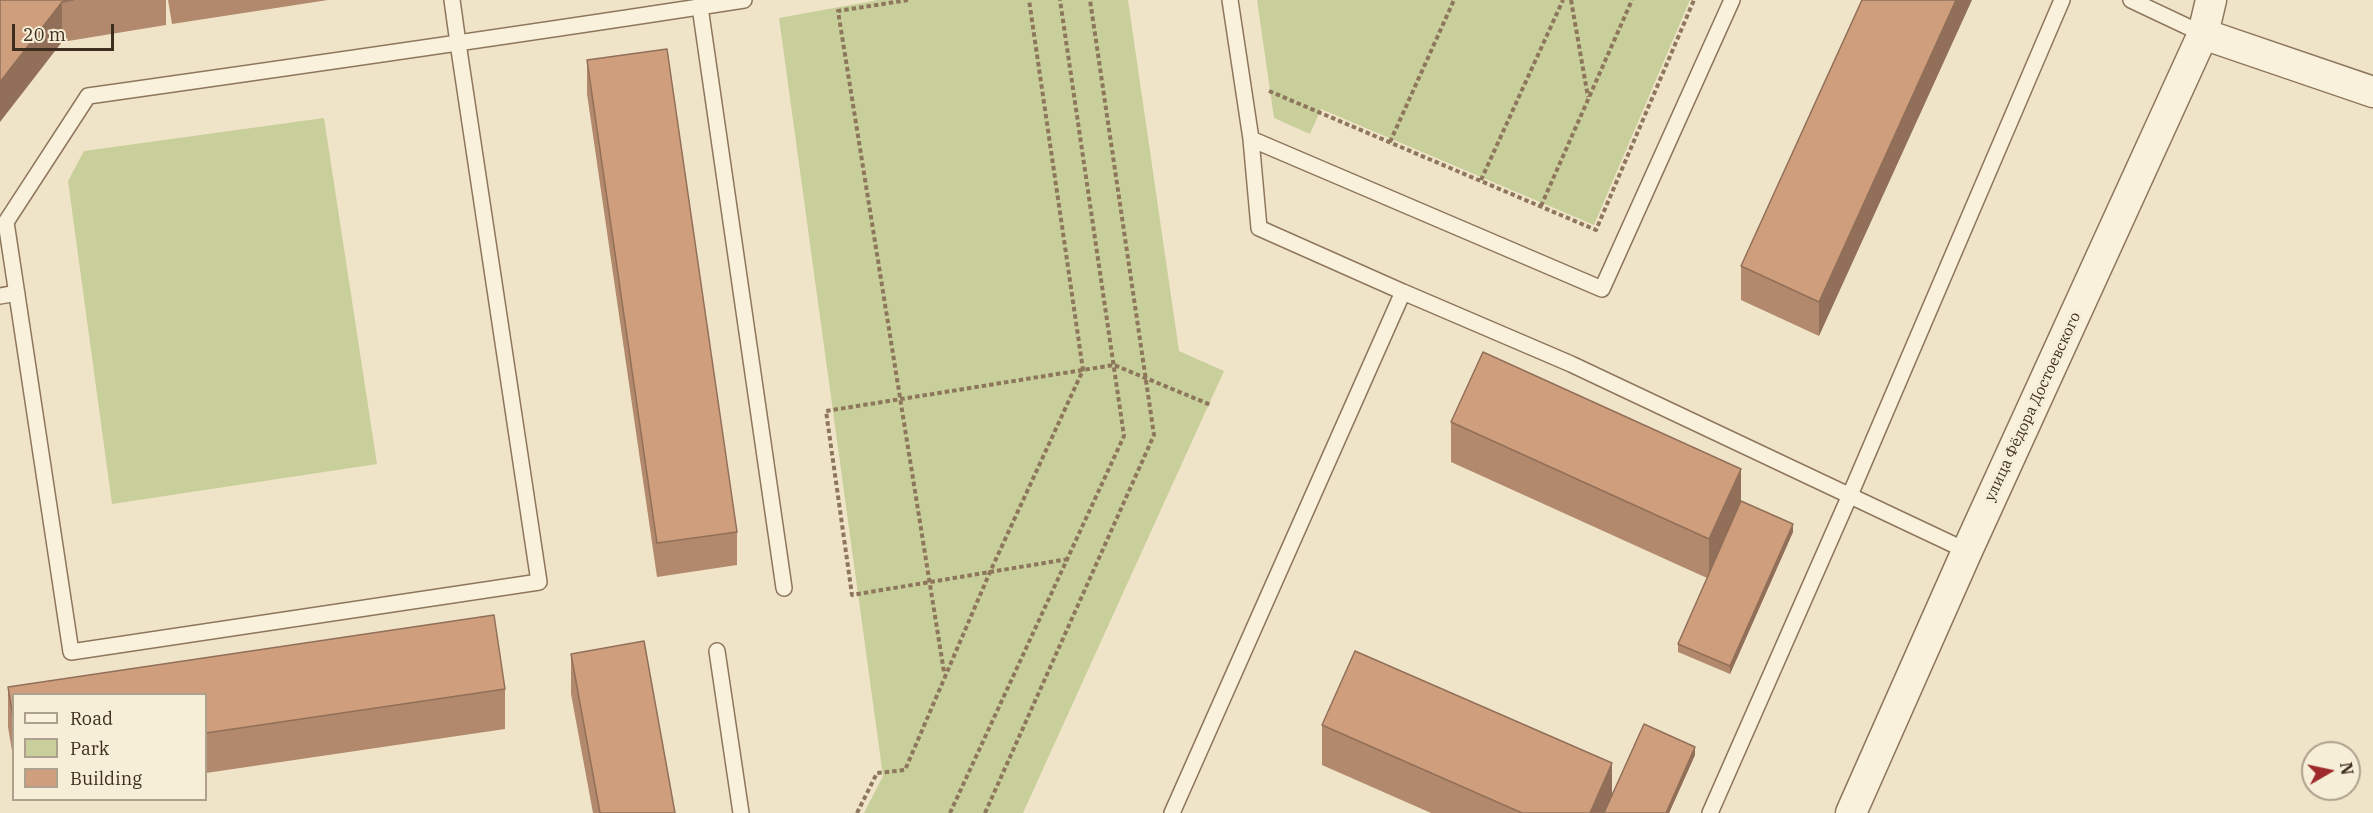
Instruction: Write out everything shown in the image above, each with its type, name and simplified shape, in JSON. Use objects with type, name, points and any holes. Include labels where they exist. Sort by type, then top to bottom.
[{"type":"street","name":"улица Фёдора Достоевского","points":[[1851,813],[2203,34],[2211,0]]},
{"type":"street","points":[[2203,34],[2373,92]]},
{"type":"lane","points":[[452,0],[458,43],[539,582],[71,652],[6,222],[88,96],[458,43],[744,0]]},
{"type":"lane","points":[[1230,0],[1251,139],[1260,228],[1571,364],[1968,551]]},
{"type":"lane","points":[[1251,139],[1602,289],[1732,0]]},
{"type":"lane","points":[[1710,813],[1850,495],[2062,0]]},
{"type":"lane","points":[[2131,0],[2203,34]]},
{"type":"lane","points":[[700,7],[784,588]]},
{"type":"lane","points":[[1172,813],[1403,292]]},
{"type":"lane","points":[[0,296],[17,293]]},
{"type":"lane","points":[[717,651],[741,813]]},
{"type":"path","points":[[908,0],[838,11],[945,675]]},
{"type":"path","points":[[857,813],[877,773],[905,770],[990,572],[1083,370],[1029,0]]},
{"type":"path","points":[[950,813],[1124,436],[1060,0]]},
{"type":"path","points":[[985,813],[1154,435],[1090,0]]},
{"type":"path","points":[[1390,142],[1454,0]]},
{"type":"path","points":[[1480,180],[1563,0]]},
{"type":"path","points":[[1571,0],[1588,99]]},
{"type":"path","points":[[1541,206],[1632,0]]},
{"type":"path","points":[[1265,89],[1596,230],[1694,0]]},
{"type":"path","points":[[1068,559],[852,595],[826,411],[1114,365],[1211,405]]},
{"type":"green space","points":[[878,0],[1128,0],[1179,351],[1224,371],[1023,813],[864,813],[883,776],[779,18]]},
{"type":"green space","points":[[1257,0],[1690,0],[1594,225],[1321,109],[1310,134],[1274,118]]},
{"type":"green space","points":[[324,118],[377,464],[112,504],[68,181],[84,151]]},
{"type":"building","points":[[0,0],[73,0],[62,2],[0,82]]},
{"type":"building","points":[[1862,0],[1956,0],[1819,302],[1741,266]]},
{"type":"building","points":[[667,49],[737,532],[657,543],[587,60]]},
{"type":"building","points":[[1483,352],[1741,469],[1709,539],[1451,422]]},
{"type":"building","points":[[1741,501],[1793,524],[1730,666],[1678,644]]},
{"type":"building","points":[[494,615],[505,689],[207,733],[207,693],[12,693],[12,711],[8,687]]},
{"type":"building","points":[[644,641],[675,813],[600,813],[571,654]]},
{"type":"building","points":[[1355,651],[1612,763],[1590,813],[1522,813],[1322,725]]},
{"type":"building","points":[[1644,724],[1695,747],[1666,813],[1604,813]]}]
